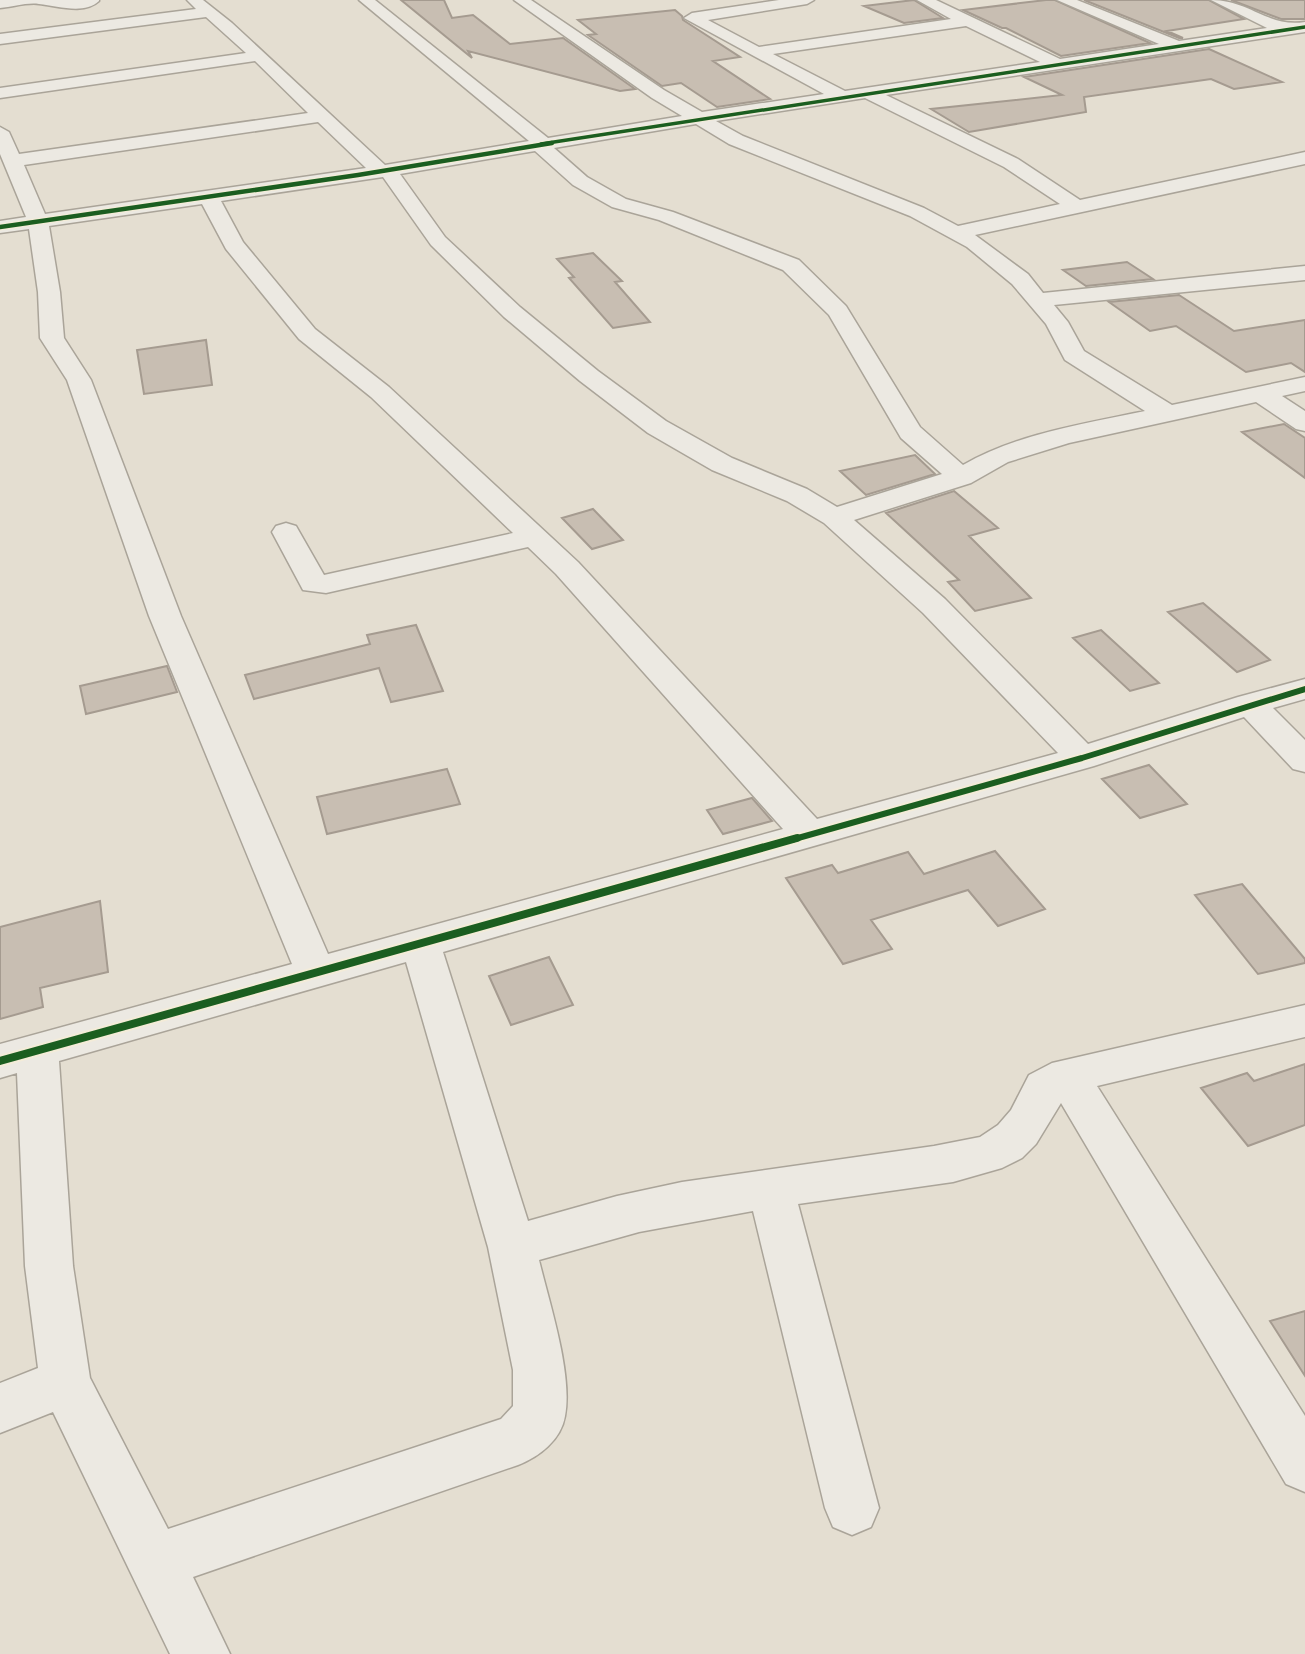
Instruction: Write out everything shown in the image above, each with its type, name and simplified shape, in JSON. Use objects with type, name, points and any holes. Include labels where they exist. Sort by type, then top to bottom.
[{"type":"street","points":[[0,4],[32,0]]},
{"type":"street","points":[[42,0],[62,5],[92,1]]},
{"type":"street","points":[[366,0],[542,145],[580,181],[619,203],[666,216],[791,265],[838,311],[910,432],[961,477]]},
{"type":"street","points":[[521,0],[658,94],[736,140],[917,212],[974,243],[1020,279],[1056,322],[1074,355],[1087,366],[1166,412]]},
{"type":"street","points":[[807,0],[692,16],[755,52],[844,97]]},
{"type":"street","points":[[924,0],[1057,64]]},
{"type":"street","points":[[1064,0],[1177,46]]},
{"type":"street","points":[[1218,0],[1305,45]]},
{"type":"street","points":[[0,39],[200,6],[227,26],[322,116],[384,170],[438,241],[512,312],[589,376],[657,427],[722,464],[797,495],[834,517],[933,606],[1082,758]]},
{"type":"street","points":[[755,52],[968,21]]},
{"type":"street","points":[[0,227],[1305,27]]},
{"type":"street","points":[[0,93],[259,56]]},
{"type":"street","points":[[868,93],[1011,163],[1077,207]]},
{"type":"street","points":[[316,972],[165,616],[79,380],[52,338],[49,292],[38,222],[6,151],[322,116]]},
{"type":"street","points":[[955,233],[1303,160]]},
{"type":"street","points":[[209,197],[234,244],[307,334],[380,392],[568,568],[808,834]]},
{"type":"street","points":[[1037,300],[1305,273]]},
{"type":"street","points":[[834,517],[961,477],[998,456],[1063,436],[1305,384]]},
{"type":"street","points":[[1260,393],[1305,424]]},
{"type":"street","points":[[286,532],[314,584],[326,584],[534,537]]},
{"type":"street","points":[[201,1654],[65,1382],[19,1056],[1082,758],[1305,689]]},
{"type":"street","points":[[1250,704],[1305,761]]},
{"type":"street","points":[[155,1562],[518,1439],[540,1416],[539,1370],[512,1247],[421,943]]},
{"type":"street","points":[[512,1247],[562,1230],[682,1202],[771,1190],[996,1151],[1023,1129],[1039,1106],[1044,1088],[1067,1075],[1305,1021]]},
{"type":"street","points":[[1067,1075],[1305,1465]]},
{"type":"street","points":[[771,1190],[852,1508]]},
{"type":"street","points":[[0,1408],[65,1382]]},
{"type":"building","points":[[401,0],[444,0],[452,18],[473,15],[510,44],[563,38],[635,89],[620,91],[468,51],[472,58]]},
{"type":"building","points":[[914,0],[943,18],[904,23],[864,6]]},
{"type":"building","points":[[1055,0],[1150,43],[1061,56],[963,10]]},
{"type":"building","points":[[1084,0],[1209,0],[1244,19],[1167,31],[1183,38],[1179,38]]},
{"type":"building","points":[[1231,0],[1305,0],[1305,19],[1281,19]]},
{"type":"building","points":[[675,10],[683,20],[740,57],[713,61],[770,99],[717,107],[681,83],[662,86],[588,35],[596,34],[578,20]]},
{"type":"building","points":[[1209,49],[1282,82],[1234,89],[1211,79],[1084,97],[1086,112],[969,132],[931,109],[1062,95],[1024,77]]},
{"type":"building","points":[[593,253],[622,281],[615,282],[650,322],[613,328],[569,278],[574,277],[557,259]]},
{"type":"building","points":[[1127,262],[1153,279],[1086,286],[1063,270]]},
{"type":"building","points":[[1179,295],[1234,331],[1305,320],[1305,372],[1291,363],[1246,372],[1176,326],[1150,331],[1109,302]]},
{"type":"building","points":[[206,340],[212,385],[144,394],[137,350]]},
{"type":"building","points":[[1284,424],[1305,438],[1305,478],[1242,432]]},
{"type":"building","points":[[915,455],[935,474],[866,495],[840,471]]},
{"type":"building","points":[[954,491],[998,528],[969,536],[1031,598],[975,611],[948,582],[959,580],[886,513]]},
{"type":"building","points":[[593,509],[623,540],[592,549],[562,518]]},
{"type":"building","points":[[1203,603],[1270,660],[1237,672],[1168,612]]},
{"type":"building","points":[[416,625],[443,691],[391,702],[379,668],[254,699],[245,675],[370,644],[367,635]]},
{"type":"building","points":[[1101,630],[1159,683],[1130,691],[1073,638]]},
{"type":"building","points":[[167,666],[177,692],[86,714],[80,686]]},
{"type":"building","points":[[1149,765],[1187,804],[1140,818],[1102,779]]},
{"type":"building","points":[[447,769],[460,804],[327,834],[317,797]]},
{"type":"building","points":[[752,798],[772,821],[723,834],[707,810]]},
{"type":"building","points":[[995,851],[1045,909],[998,926],[968,890],[871,920],[892,949],[843,964],[786,878],[832,865],[838,873],[908,852],[924,874]]},
{"type":"building","points":[[1242,884],[1305,959],[1305,963],[1258,974],[1195,895]]},
{"type":"building","points":[[100,901],[108,972],[40,988],[43,1007],[0,1019],[0,927]]},
{"type":"building","points":[[549,957],[573,1005],[511,1025],[489,976]]},
{"type":"building","points":[[1305,1064],[1305,1125],[1248,1146],[1201,1088],[1247,1073],[1254,1081]]},
{"type":"building","points":[[1305,1311],[1305,1376],[1270,1321]]},
{"type":"cycle path","points":[[0,227],[358,175],[700,118],[1305,27]]},
{"type":"cycle path","points":[[0,1061],[1082,758],[1305,689]]}]
